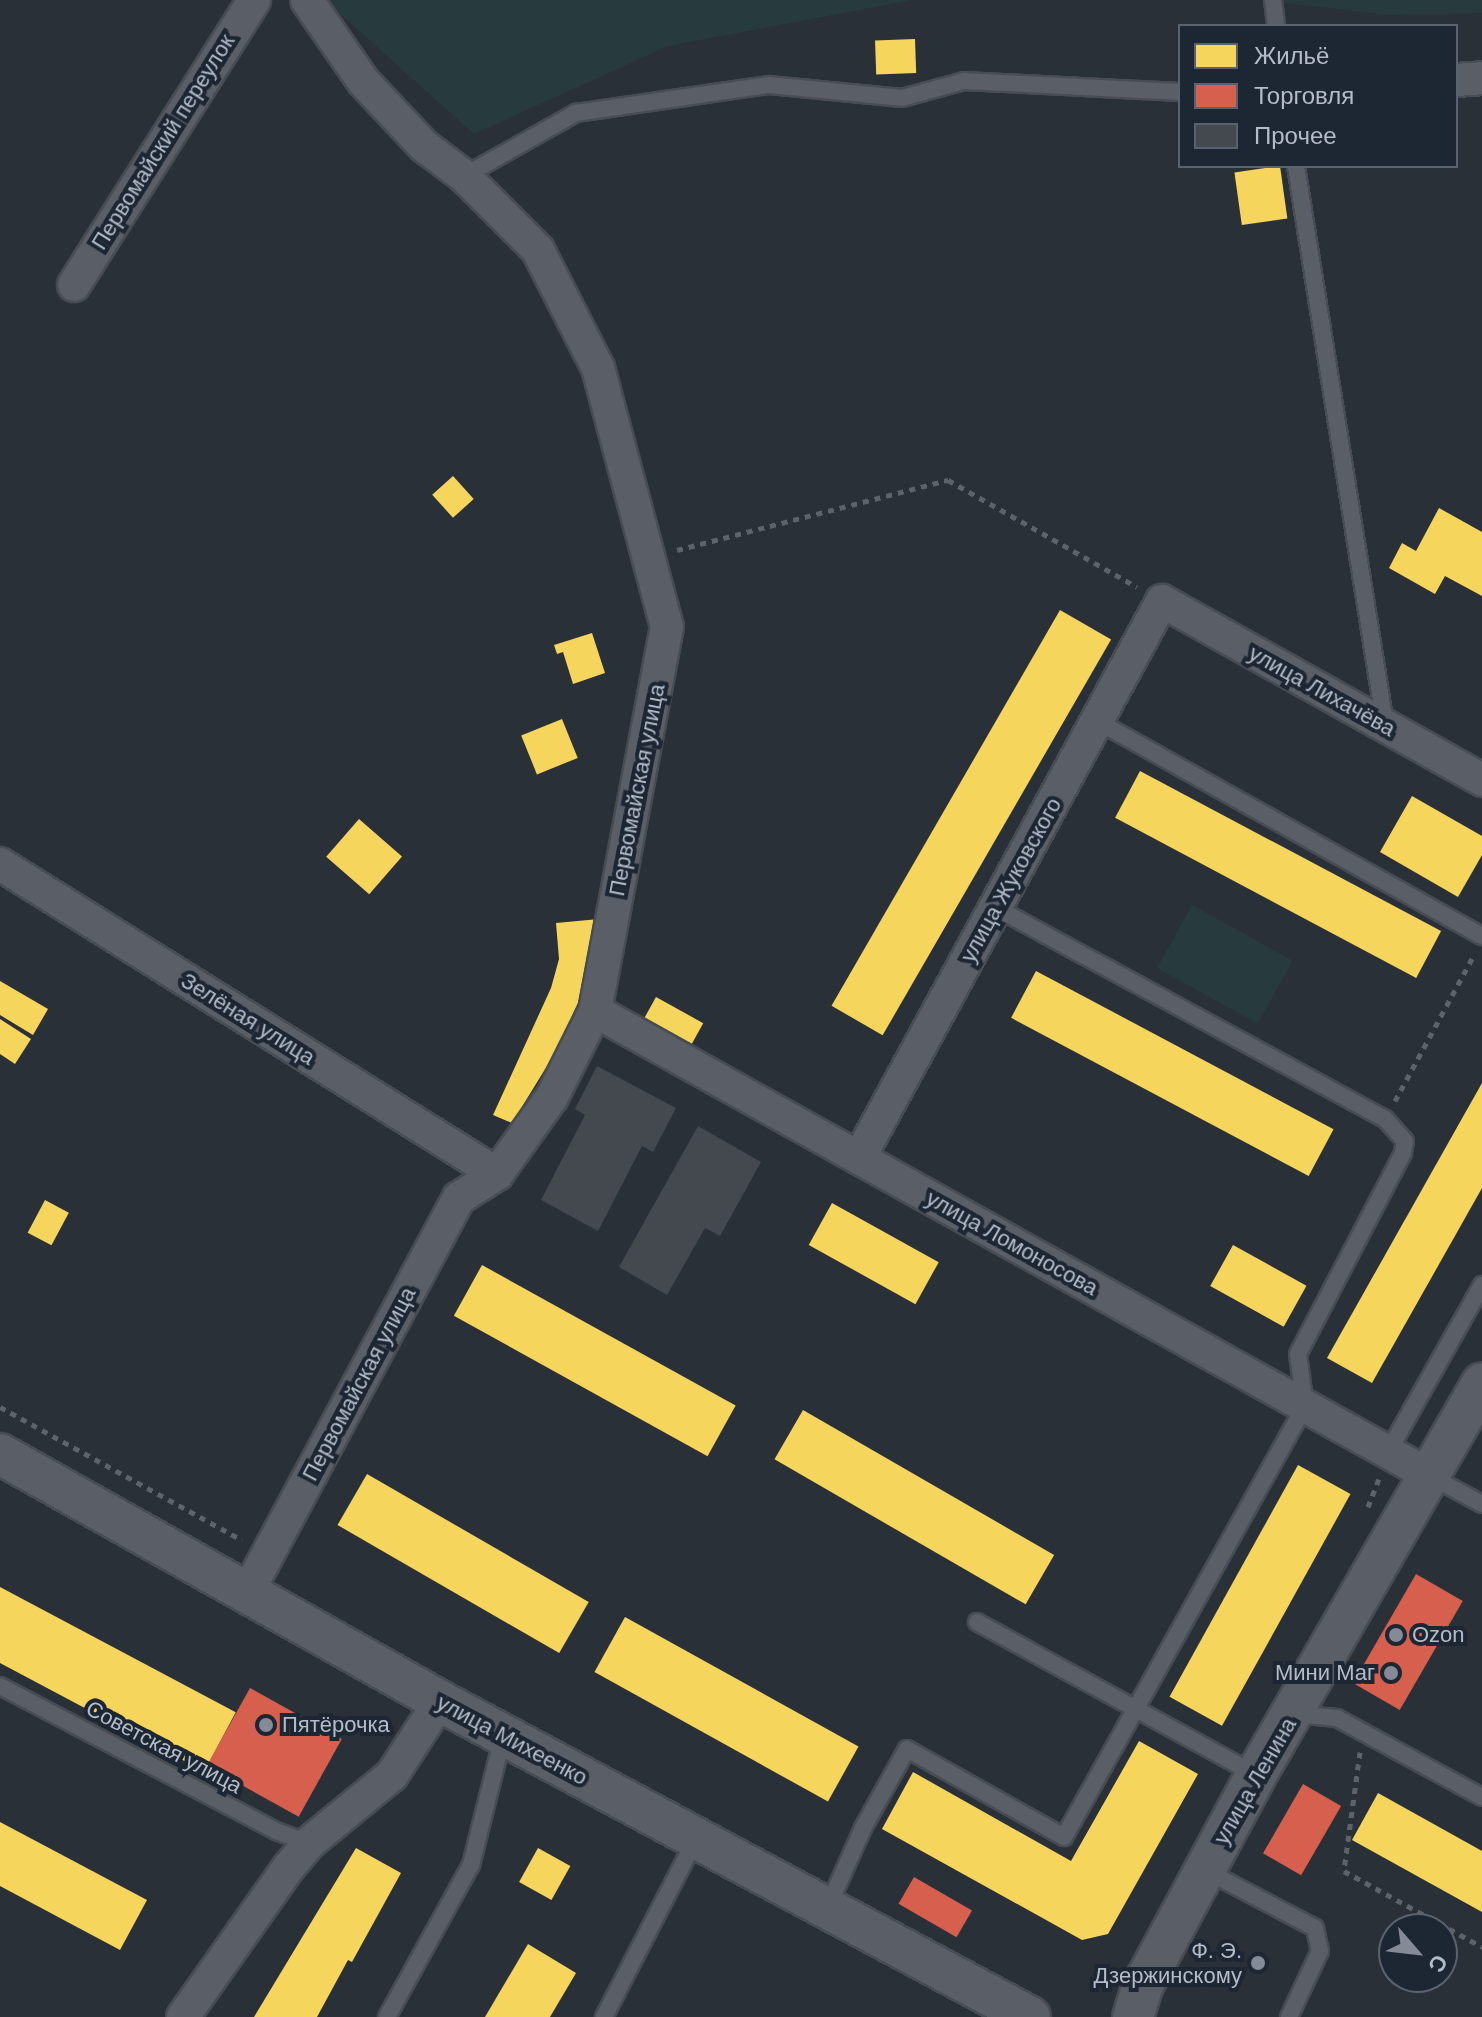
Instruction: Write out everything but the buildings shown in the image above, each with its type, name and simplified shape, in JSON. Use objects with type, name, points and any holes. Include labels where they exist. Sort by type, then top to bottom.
[{"type":"street","name":"Первомайский переулок","points":[[74,285],[254,0]]},
{"type":"street","name":"Первомайская улица","points":[[247,1593],[459,1198],[497,1174],[552,1097],[595,1011],[667,627],[598,368],[538,250],[464,176],[424,146],[363,81],[307,0]]},
{"type":"street","points":[[1458,80],[1482,78]]},
{"type":"street","name":"улица Лихачёва","points":[[1162,601],[1482,780]]},
{"type":"street","name":"улица Жуковского","points":[[859,1158],[1162,601]]},
{"type":"street","name":"Зелёная улица","points":[[0,864],[497,1174]]},
{"type":"street","name":"улица Ломоносова","points":[[595,1011],[1429,1475]]},
{"type":"street","name":"улица Ленина","points":[[1133,2017],[1143,1985],[1256,1775],[1482,1384]]},
{"type":"street","name":"улица Михеенко","points":[[0,1454],[440,1701],[1030,2017]]},
{"type":"street","points":[[183,2017],[309,1843],[392,1775],[440,1701]]},
{"type":"lane","points":[[1273,0],[1276,24]]},
{"type":"lane","points":[[464,176],[576,113],[769,85],[902,98],[964,81],[1178,92]]},
{"type":"lane","points":[[1296,168],[1385,726]]},
{"type":"lane","points":[[1097,721],[1482,938]]},
{"type":"lane","points":[[827,1910],[863,1828],[907,1749],[1064,1837],[1305,1406],[1298,1354],[1403,1153],[1405,1141],[1385,1119],[996,908]]},
{"type":"lane","points":[[1388,1452],[1482,1285]]},
{"type":"lane","points":[[1429,1475],[1482,1504]]},
{"type":"lane","points":[[977,1622],[1256,1775]]},
{"type":"lane","name":"Советская улица","points":[[0,1686],[276,1831],[309,1843]]},
{"type":"lane","points":[[1293,1714],[1337,1718],[1482,1797]]},
{"type":"lane","points":[[387,2017],[471,1865],[503,1735]]},
{"type":"lane","points":[[604,2017],[656,1925],[696,1839]]},
{"type":"lane","points":[[1205,1870],[1315,1928],[1320,1951],[1289,2017]]},
{"type":"path","points":[[649,557],[948,480],[1162,601]]},
{"type":"path","points":[[1385,1119],[1482,938]]},
{"type":"path","points":[[0,1407],[268,1554]]},
{"type":"path","points":[[1362,1732],[1344,1871],[1482,1947]]},
{"type":"green space","points":[[325,0],[912,0],[668,46],[474,134]]},
{"type":"green space","points":[[1258,0],[1482,0],[1482,13],[1389,15]]},
{"type":"green space","points":[[1192,905],[1293,961],[1258,1024],[1157,968]]},
{"type":"place","name":"Ozon","points":[[1396,1635]]},
{"type":"place","name":"Мини Маг","points":[[1391,1673]]},
{"type":"place","name":"Пятёрочка","points":[[266,1725]]},
{"type":"place","name":"Ф. Э. Дзержинскому","points":[[1258,1963]]}]
